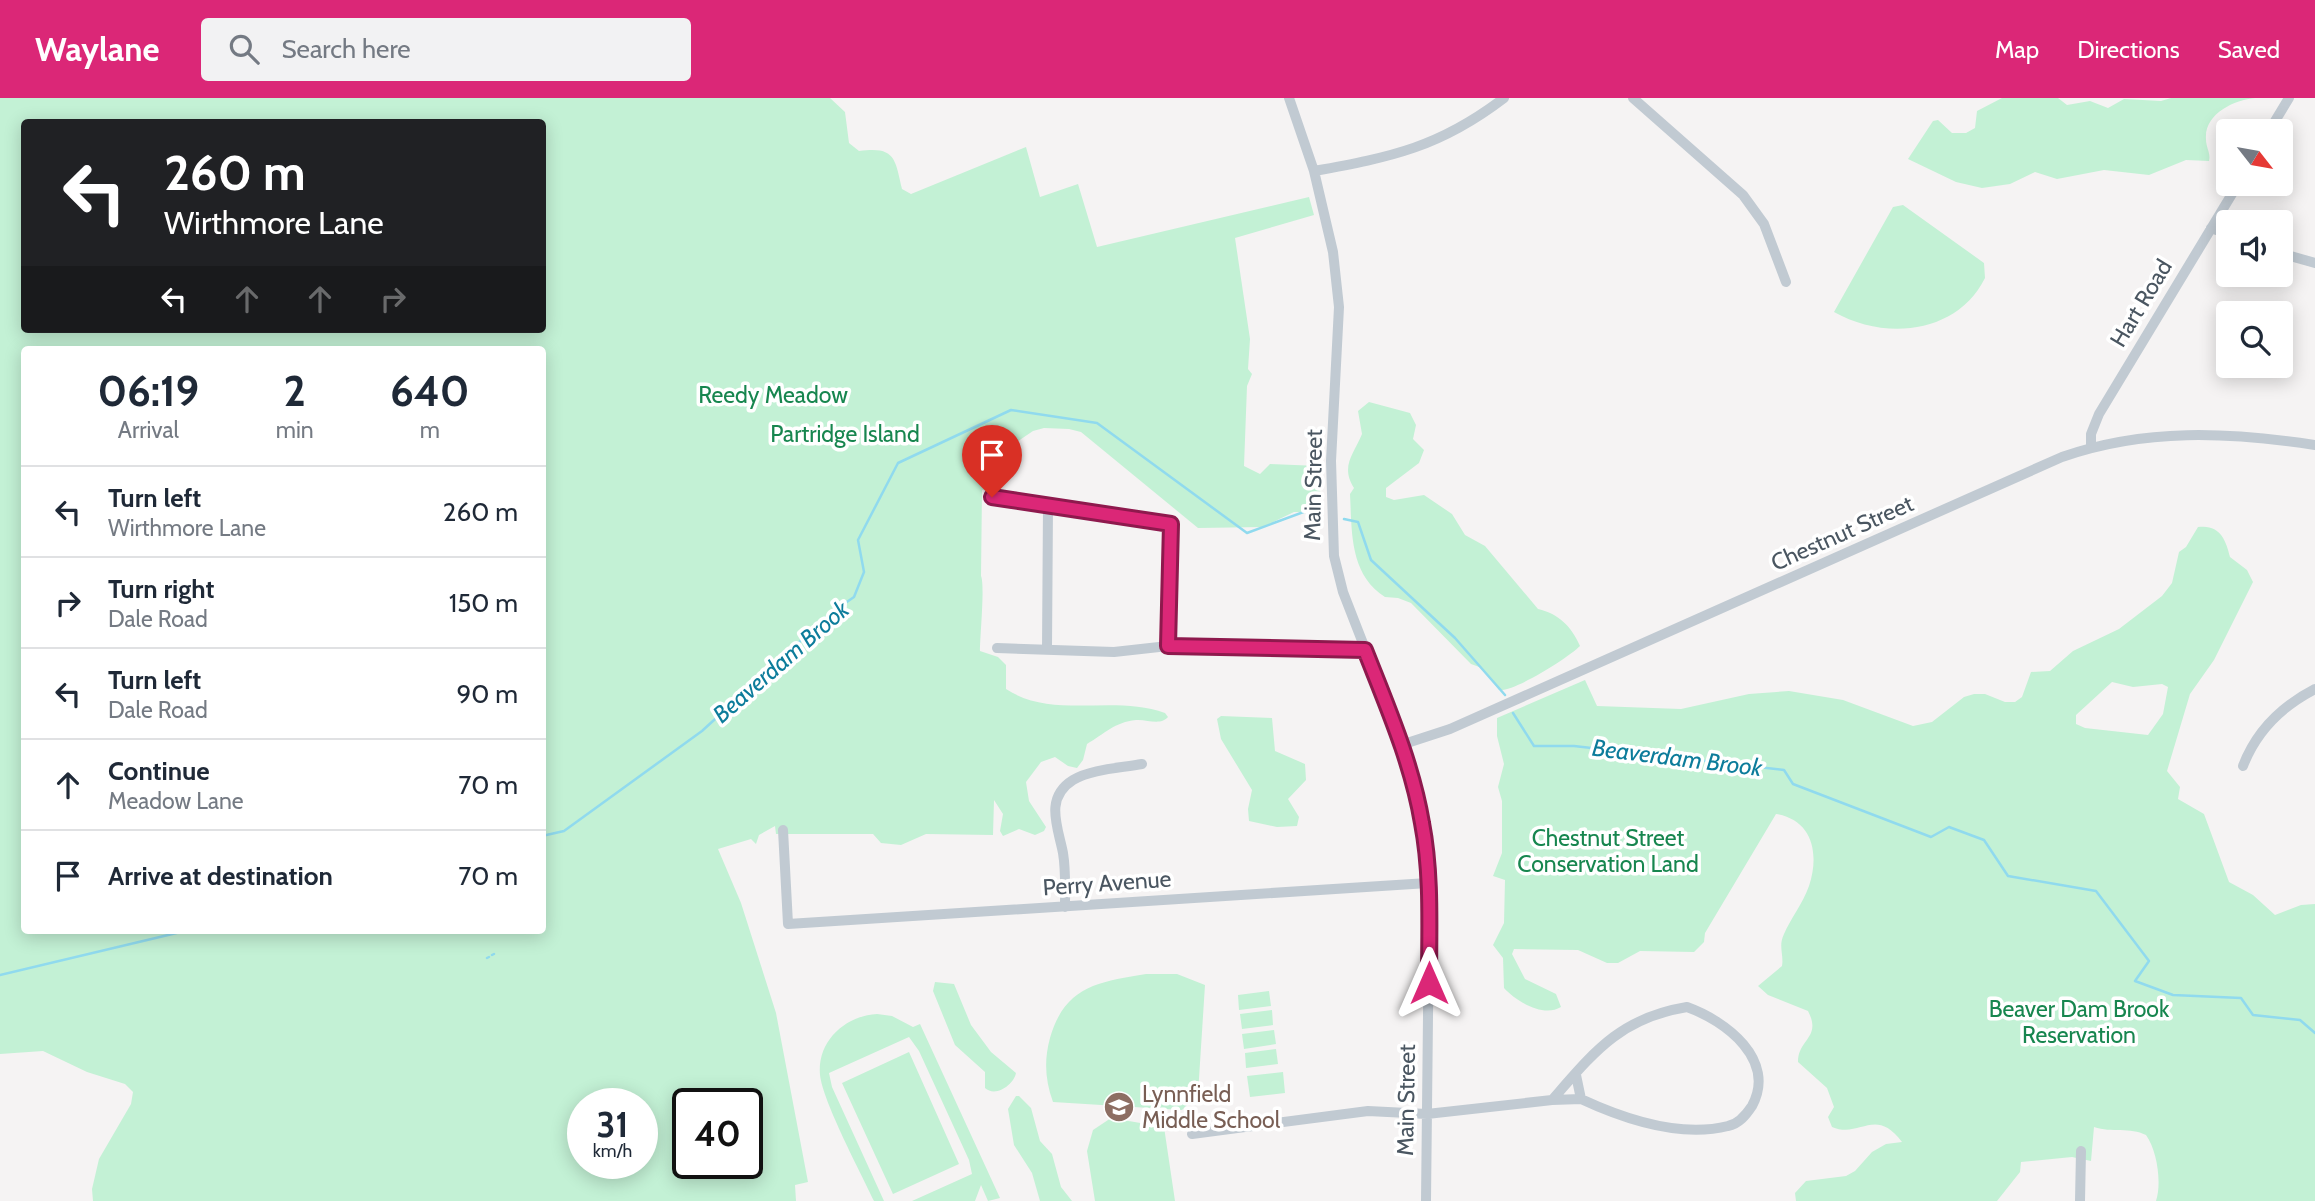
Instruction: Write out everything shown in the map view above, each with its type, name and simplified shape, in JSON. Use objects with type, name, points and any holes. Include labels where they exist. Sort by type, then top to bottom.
[{"type":"street","name":"Main Street","points":[[1289,98],[1314,171],[1333,252],[1339,307],[1331,461],[1334,556],[1343,592],[1401,745],[1422,823],[1428,883],[1426,1201]]},
{"type":"street","points":[[1314,171],[1410,151],[1446,137],[1504,98]]},
{"type":"street","points":[[1633,98],[1743,195],[1764,224],[1786,282]]},
{"type":"street","points":[[2276,119],[2289,98]]},
{"type":"street","name":"Hart Road","points":[[2091,447],[2091,434],[2099,414],[2231,196]]},
{"type":"street","points":[[2211,228],[2216,230]]},
{"type":"street","points":[[2293,257],[2315,263]]},
{"type":"street","name":"Chestnut Street","points":[[1401,745],[1450,729],[2062,457],[2091,447],[2190,433],[2315,445]]},
{"type":"street","points":[[992,497],[1171,524],[1168,646]]},
{"type":"street","points":[[1048,506],[1048,649]]},
{"type":"street","points":[[997,648],[1114,652],[1168,646],[1365,650]]},
{"type":"street","points":[[2243,766],[2250,748],[2272,720],[2315,689]]},
{"type":"street","points":[[1065,907],[1063,854],[1054,818],[1058,796],[1073,780],[1084,775],[1142,764]]},
{"type":"street","name":"Perry Avenue","points":[[783,830],[788,923],[1428,883]]},
{"type":"street","points":[[1192,1134],[1368,1111],[1427,1114],[1581,1099],[1651,1124],[1693,1129],[1728,1126],[1740,1121],[1748,1112],[1758,1094],[1760,1076],[1748,1049],[1728,1030],[1687,1007],[1633,1023],[1609,1037],[1552,1100]]},
{"type":"street","points":[[1576,1075],[1581,1099]]},
{"type":"street","points":[[2080,1201],[2081,1151]]},
{"type":"green space","name":"Reedy Meadow","points":[[0,98],[830,98],[845,112],[849,143],[859,151],[880,150],[891,156],[902,189],[911,194],[1026,147],[1040,197],[1078,184],[1097,247],[1309,197],[1314,215],[1235,238],[1250,339],[1248,369],[1252,374],[1247,386],[1244,466],[1260,474],[1270,464],[1319,466],[1321,507],[1311,512],[1294,512],[1263,527],[1198,528],[1081,432],[1069,429],[1044,428],[1033,431],[1008,448],[990,489],[982,490],[980,651],[998,657],[1006,665],[1006,689],[1024,698],[1044,703],[1145,708],[1165,713],[1168,717],[1157,722],[1129,721],[1110,729],[1087,744],[1083,760],[1077,768],[1068,766],[1055,757],[1041,762],[1026,782],[1029,801],[1046,827],[1035,835],[1019,829],[1003,836],[1000,831],[1003,814],[994,800],[993,835],[926,834],[901,845],[881,843],[873,834],[776,834],[775,826],[759,835],[756,844],[751,839],[718,849],[741,903],[776,1013],[808,1182],[795,1185],[796,1201],[93,1201],[92,1189],[99,1159],[131,1104],[133,1092],[125,1084],[87,1072],[43,1051],[0,1054]]},
{"type":"green space","points":[[2002,98],[2058,98],[2067,105],[2090,101],[2108,108],[2124,99],[2161,101],[2171,98],[2255,98],[2230,105],[2210,122],[2206,139],[2209,161],[2186,160],[2149,175],[2104,170],[2057,179],[2035,172],[2010,184],[1982,188],[1956,182],[1908,159],[1933,121],[1938,120],[1952,133],[1966,133],[1975,128],[1977,111]]},
{"type":"green space","points":[[1903,205],[1984,263],[1985,278],[1973,297],[1957,311],[1918,327],[1875,327],[1834,312],[1893,207]]},
{"type":"green space","points":[[1369,402],[1410,413],[1416,425],[1413,439],[1424,450],[1419,463],[1386,488],[1386,497],[1394,500],[1424,495],[1452,514],[1465,535],[1485,546],[1538,609],[1558,618],[1573,632],[1580,646],[1528,680],[1499,690],[1482,668],[1471,664],[1411,603],[1385,597],[1373,587],[1359,564],[1355,551],[1350,494],[1354,488],[1348,473],[1350,460],[1362,434],[1358,411]]},
{"type":"green space","points":[[2198,527],[2212,528],[2221,534],[2230,557],[2247,570],[2253,582],[2214,660],[2190,694],[2167,771],[2180,787],[2178,799],[2204,814],[2229,882],[2253,895],[2275,915],[2301,905],[2315,904],[2315,1201],[2156,1201],[2159,1185],[2157,1167],[2146,1135],[2134,1131],[2094,1127],[2091,1161],[2072,1157],[2021,1162],[2020,1172],[1997,1201],[1796,1201],[1795,1193],[1806,1181],[1846,1176],[1855,1171],[1872,1152],[1886,1144],[1902,1142],[1884,1126],[1842,1130],[1832,1127],[1828,1117],[1834,1107],[1827,1088],[1798,1062],[1799,1054],[1811,1033],[1812,1020],[1808,1011],[1768,995],[1758,986],[1782,966],[1782,938],[1809,886],[1812,874],[1814,862],[1810,840],[1798,823],[1788,817],[1776,814],[1705,933],[1704,942],[1694,952],[1640,951],[1618,963],[1607,963],[1578,950],[1514,949],[1512,954],[1525,979],[1556,994],[1561,1007],[1554,1010],[1538,1009],[1523,1003],[1504,988],[1503,958],[1493,945],[1504,923],[1505,880],[1493,876],[1502,853],[1502,801],[1498,787],[1504,764],[1497,736],[1497,718],[1585,680],[1597,706],[1681,709],[1749,694],[1789,691],[1843,700],[1913,726],[1932,722],[1964,697],[1974,694],[1985,694],[2005,702],[2015,702],[2022,697],[2031,672],[2050,671],[2073,651],[2119,629],[2162,596],[2172,583],[2179,552],[2186,547]],"holes":[[[2112,682],[2133,687],[2162,684],[2168,687],[2163,714],[2148,735],[2085,728],[2076,724],[2076,715]]]},
{"type":"green space","points":[[1221,716],[1272,718],[1275,751],[1305,764],[1306,780],[1288,799],[1299,817],[1297,826],[1277,827],[1249,821],[1248,809],[1252,790],[1221,739],[1217,719]]},
{"type":"green space","points":[[1146,974],[1177,974],[1205,985],[1198,1094],[1182,1110],[1053,1102],[1047,1078],[1047,1054],[1056,1021],[1065,1007],[1074,997],[1098,984]]},
{"type":"green space","points":[[935,982],[954,984],[971,1025],[991,1052],[1016,1073],[1004,1088],[989,1091],[985,1088],[985,1072],[955,1045],[933,991]]},
{"type":"green space","points":[[1269,991],[1271,1006],[1239,1010],[1238,995]]},
{"type":"green space","points":[[1272,1010],[1273,1025],[1242,1029],[1240,1014]]},
{"type":"green space","points":[[877,1014],[892,1016],[913,1027],[920,1024],[1000,1198],[988,1201],[981,1185],[975,1201],[912,1201],[972,1174],[969,1160],[919,1051],[909,1037],[829,1073],[832,1087],[884,1201],[874,1201],[835,1119],[823,1087],[820,1063],[823,1051],[835,1032],[854,1020]]},
{"type":"green space","points":[[1274,1030],[1276,1044],[1244,1049],[1242,1034]]},
{"type":"green space","points":[[1276,1049],[1278,1064],[1246,1068],[1245,1053]]},
{"type":"green space","points":[[909,1052],[959,1164],[893,1194],[842,1083]]},
{"type":"green space","points":[[1283,1072],[1285,1093],[1250,1097],[1247,1076]]},
{"type":"green space","points":[[1016,1096],[1031,1108],[1040,1141],[1052,1154],[1061,1187],[1072,1201],[1040,1201],[1032,1173],[1014,1145],[1008,1109]]},
{"type":"green space","points":[[1111,1118],[1164,1127],[1175,1201],[1095,1201],[1087,1151],[1093,1130]]},
{"type":"waterway","name":"Beaverdam Brook","points":[[546,835],[564,831],[702,731],[831,613],[854,597],[864,572],[858,540],[898,463],[1011,410],[1097,423],[1247,533],[1317,507]]},
{"type":"waterway","name":"Beaverdam Brook","points":[[1344,519],[1358,522],[1371,560],[1455,638],[1505,695]]},
{"type":"waterway","name":"Beaverdam Brook","points":[[1513,713],[1534,746],[1574,746],[1784,770],[1793,784],[1931,837],[1949,827],[1984,840],[2008,876],[2096,891],[2149,961],[2135,981],[2173,995],[2241,998],[2253,1015],[2300,1020],[2315,1033]]},
{"type":"waterway","name":"Beaverdam Brook","points":[[0,975],[172,934]]},
{"type":"place","name":"Lynnfield Middle School","points":[[1119,1107]]},
{"type":"route","points":[[992,497],[1171,524],[1168,646],[1251,650],[1365,650],[1401,745],[1422,823],[1427,858],[1429,983]]},
{"type":"park label","name":"Partridge Island","points":[[845,434]]},
{"type":"park label","name":"Chestnut Street Conservation Land","points":[[1608,851]]},
{"type":"park label","name":"Beaver Dam Brook Reservation","points":[[2079,1022]]}]
